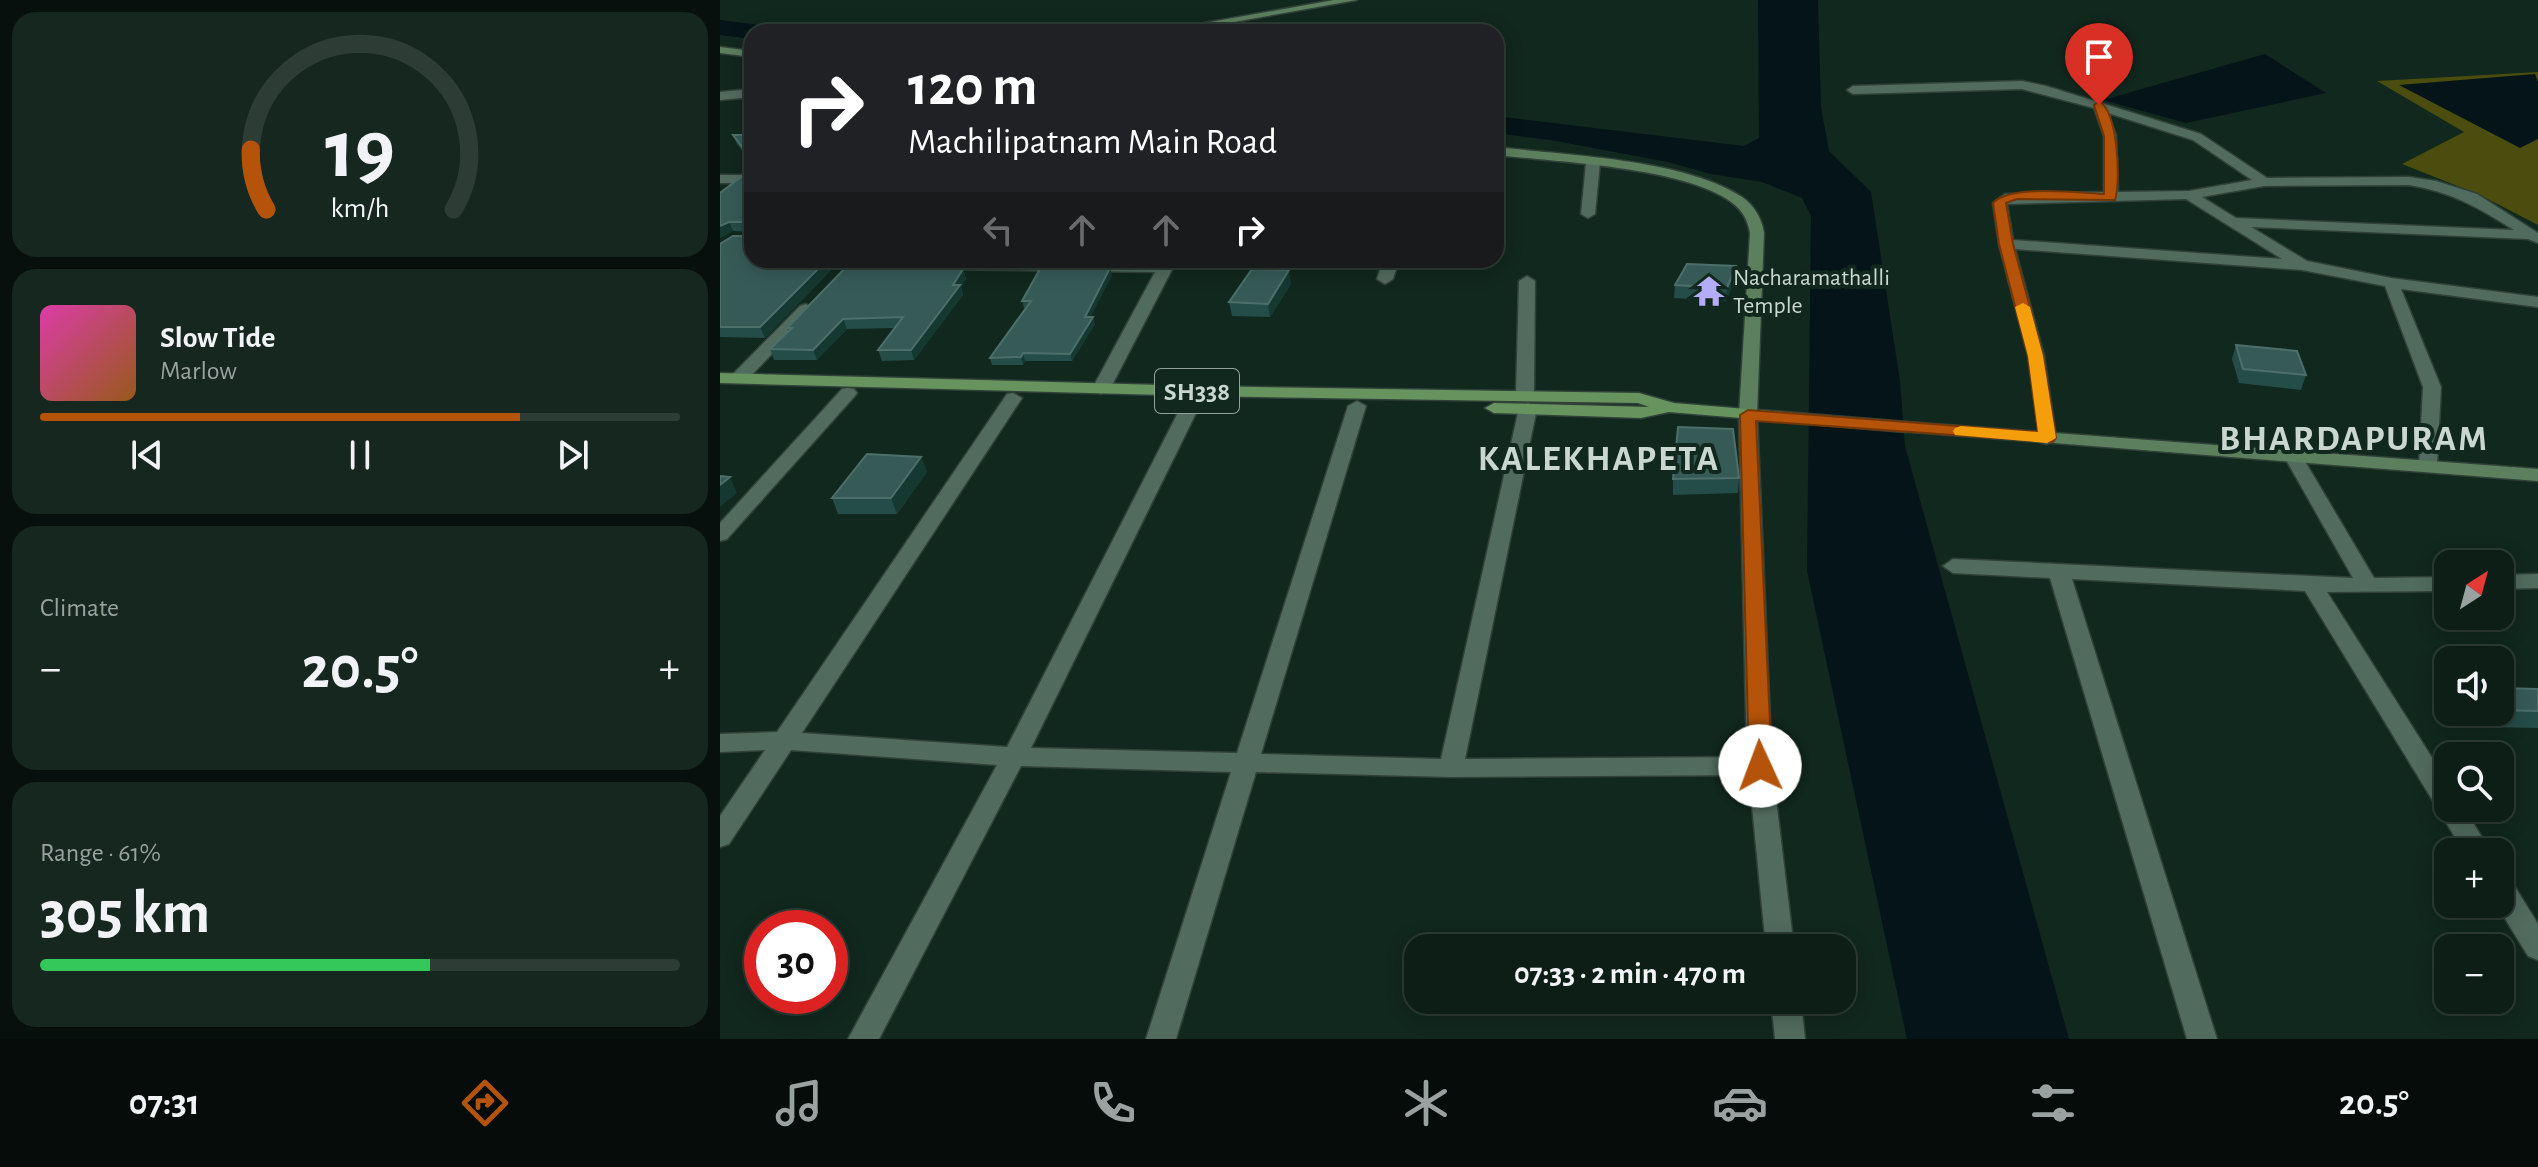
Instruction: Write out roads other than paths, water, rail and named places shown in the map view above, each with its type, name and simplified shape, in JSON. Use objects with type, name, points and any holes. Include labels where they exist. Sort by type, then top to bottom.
[{"type":"main road","points":[[1207,24],[1352,0]]},
{"type":"main road","points":[[720,50],[744,53]]},
{"type":"main road","points":[[1504,152],[1676,177],[1721,191],[1738,200],[1756,222],[1748,415],[2538,475]]},
{"type":"main road","name":"SH338","points":[[729,378],[1527,401],[1641,413],[1673,408],[1748,415]]},
{"type":"main road","name":"SH338","points":[[720,389],[1357,406],[1527,401]]},
{"type":"street","points":[[1853,90],[2022,85],[2042,88],[2197,137],[2264,182]]},
{"type":"street","points":[[720,96],[744,94]]},
{"type":"street","points":[[2099,105],[2110,136],[2111,198]]},
{"type":"street","points":[[1588,214],[1593,163]]},
{"type":"street","points":[[720,179],[744,179]]},
{"type":"street","points":[[2047,438],[2036,356],[2006,244],[2000,203],[2005,198],[2189,195],[2264,182],[2409,181],[2436,185],[2489,206],[2535,237]]},
{"type":"street","points":[[2189,195],[2302,265]]},
{"type":"street","points":[[2237,222],[2535,237]]},
{"type":"street","points":[[2006,244],[2302,265],[2391,283],[2538,302]]},
{"type":"street","points":[[1101,389],[1164,268]]},
{"type":"street","points":[[1385,279],[1388,268]]},
{"type":"street","points":[[1451,768],[1527,401],[1527,281]]},
{"type":"street","points":[[2391,283],[2432,387],[2428,465]]},
{"type":"street","points":[[729,378],[815,299]]},
{"type":"street","points":[[720,535],[848,393]]},
{"type":"street","points":[[720,837],[1013,398]]},
{"type":"street","points":[[863,1039],[1014,757],[1192,403]]},
{"type":"street","points":[[1161,1039],[1357,406]]},
{"type":"street","points":[[1748,415],[1760,766],[1778,934]]},
{"type":"street","points":[[2294,458],[2368,586]]},
{"type":"street","points":[[1953,566],[2312,585],[2434,584]]},
{"type":"street","points":[[2059,572],[2202,1039]]},
{"type":"street","points":[[2514,582],[2538,581]]},
{"type":"street","points":[[2312,585],[2434,782]]},
{"type":"street","points":[[720,743],[786,741],[1014,757],[1451,768],[1760,766]]},
{"type":"street","points":[[2514,909],[2538,948]]},
{"type":"street","points":[[1787,1014],[1790,1039]]},
{"type":"place","name":"Nacharamathalli Temple","points":[[1709,291]]},
{"type":"district","name":"BHARDAPURAM","points":[[2354,437]]},
{"type":"district","name":"KALEKHAPETA","points":[[1599,457]]}]
